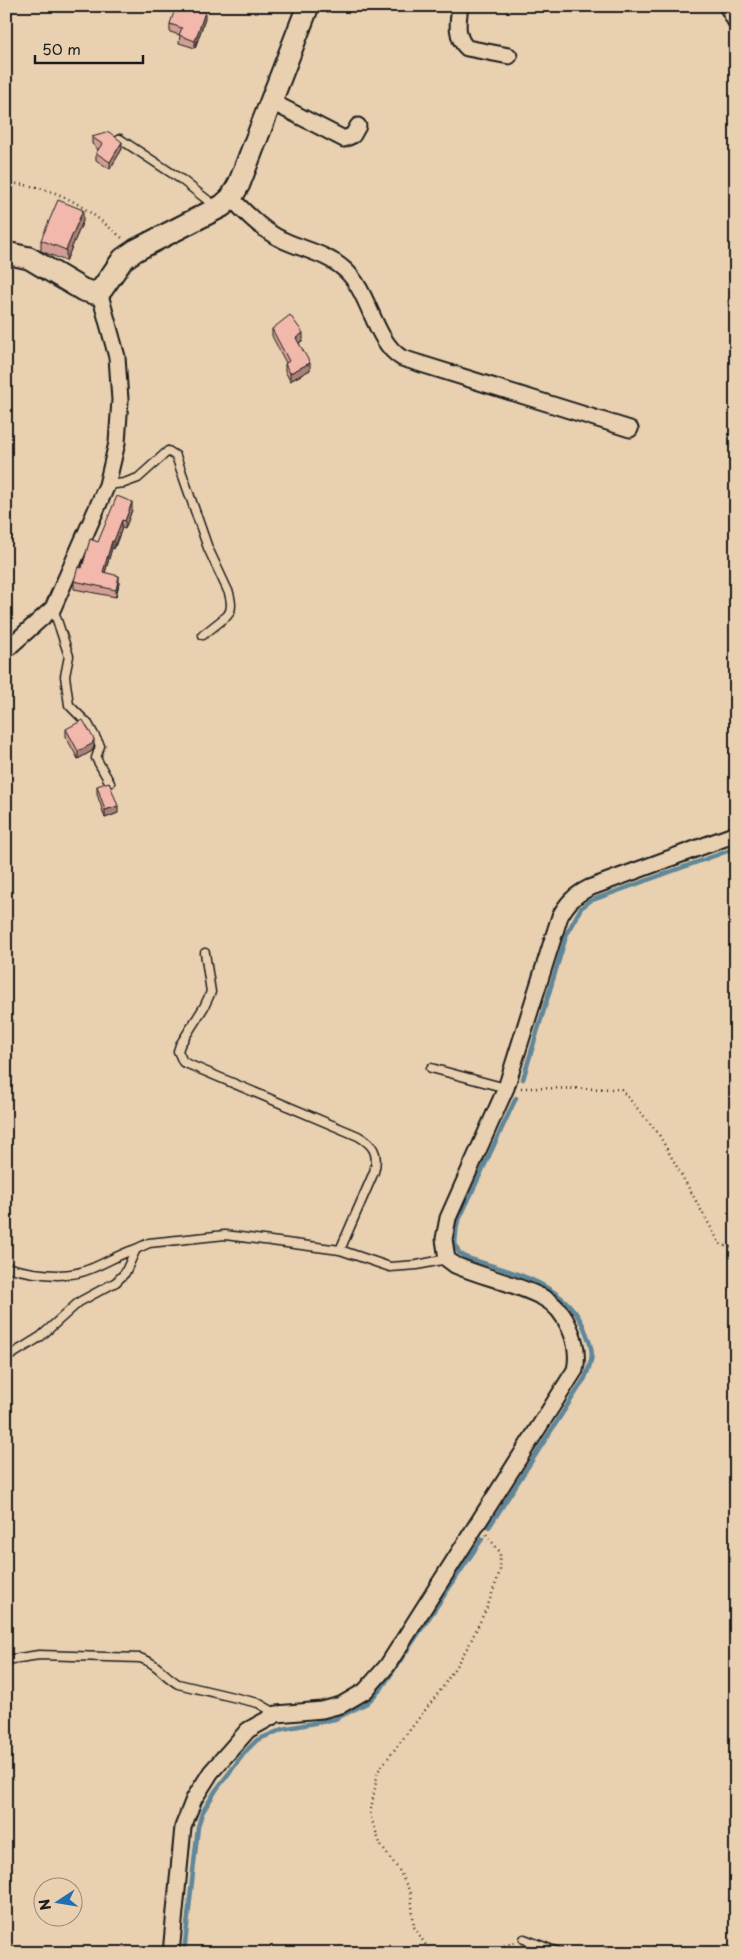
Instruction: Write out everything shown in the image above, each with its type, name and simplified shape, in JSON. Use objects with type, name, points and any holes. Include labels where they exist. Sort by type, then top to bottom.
[{"type":"street","points":[[460,6],[458,32],[462,44],[467,48],[509,56]]},
{"type":"street","points":[[728,6],[736,22]]},
{"type":"street","points":[[99,291],[118,265],[136,250],[225,203],[239,184],[305,7]]},
{"type":"street","points":[[270,101],[344,139],[353,135],[358,126]]},
{"type":"street","points":[[225,203],[276,236],[327,257],[345,269],[367,303],[391,352],[402,358],[630,429]]},
{"type":"street","points":[[6,253],[29,258],[83,290],[99,291]]},
{"type":"street","points":[[6,650],[53,608],[107,485],[117,443],[120,400],[117,357],[99,291]]},
{"type":"street","points":[[171,1953],[180,1840],[194,1799],[211,1772],[235,1742],[248,1730],[277,1714],[333,1708],[365,1691],[387,1666],[477,1522],[572,1376],[577,1362],[569,1327],[550,1302],[542,1297],[463,1269],[447,1259],[444,1239],[448,1218],[506,1088],[554,933],[567,904],[578,894],[589,888],[736,834]]},
{"type":"lane","points":[[120,139],[176,176],[225,203]]},
{"type":"lane","points":[[107,485],[124,483],[138,478],[168,452],[176,456],[208,548],[229,593],[230,612],[203,635]]},
{"type":"lane","points":[[53,608],[69,656],[65,676],[69,705],[88,724],[100,746],[96,758],[110,783]]},
{"type":"lane","points":[[205,953],[211,992],[204,1007],[180,1045],[178,1051],[183,1062],[358,1136],[368,1142],[375,1150],[377,1162],[374,1172],[340,1250]]},
{"type":"lane","points":[[431,1068],[506,1088]]},
{"type":"lane","points":[[6,1267],[38,1274],[63,1274],[88,1270],[117,1255],[149,1243],[225,1235],[340,1250],[390,1267],[403,1267],[447,1259]]},
{"type":"lane","points":[[6,1358],[40,1337],[79,1302],[116,1282],[125,1273],[136,1249]]},
{"type":"lane","points":[[6,1660],[39,1655],[140,1658],[151,1661],[168,1678],[178,1684],[258,1703],[277,1714]]},
{"type":"lane","points":[[524,1940],[560,1953]]},
{"type":"path","points":[[6,183],[40,186],[67,198],[98,218],[136,250]]},
{"type":"path","points":[[506,1088],[621,1089],[658,1133],[720,1244],[736,1249]]},
{"type":"path","points":[[431,1953],[414,1927],[411,1894],[399,1870],[381,1846],[370,1815],[378,1771],[443,1687],[469,1645],[488,1605],[500,1571],[500,1552],[477,1522]]},
{"type":"path","points":[[480,1953],[524,1940]]},
{"type":"building","points":[[176,6],[192,6],[205,12],[195,41],[179,35],[182,28],[170,24]]},
{"type":"building","points":[[109,132],[122,142],[110,162],[96,153],[102,144],[92,137]]},
{"type":"building","points":[[58,200],[83,210],[66,250],[41,240]]},
{"type":"building","points":[[290,315],[303,333],[296,338],[310,363],[290,373],[285,364],[289,361],[272,329]]},
{"type":"building","points":[[117,496],[132,502],[125,521],[122,520],[114,541],[112,541],[103,572],[119,576],[116,590],[74,581],[78,567],[82,568],[90,539],[98,542]]},
{"type":"building","points":[[83,720],[94,739],[92,744],[78,751],[66,729]]},
{"type":"building","points":[[109,782],[118,806],[105,810],[97,786]]},
{"type":"waterway","points":[[523,1079],[567,933],[581,908],[590,901],[736,848]]},
{"type":"waterway","points":[[489,1527],[585,1378],[592,1354],[585,1330],[577,1314],[565,1301],[551,1290],[535,1282],[467,1258],[459,1253],[455,1243],[457,1224],[516,1098]]},
{"type":"waterway","points":[[184,1953],[198,1827],[202,1813],[216,1790],[246,1751],[257,1740],[283,1729],[335,1719],[367,1703],[381,1689],[482,1539]]}]
